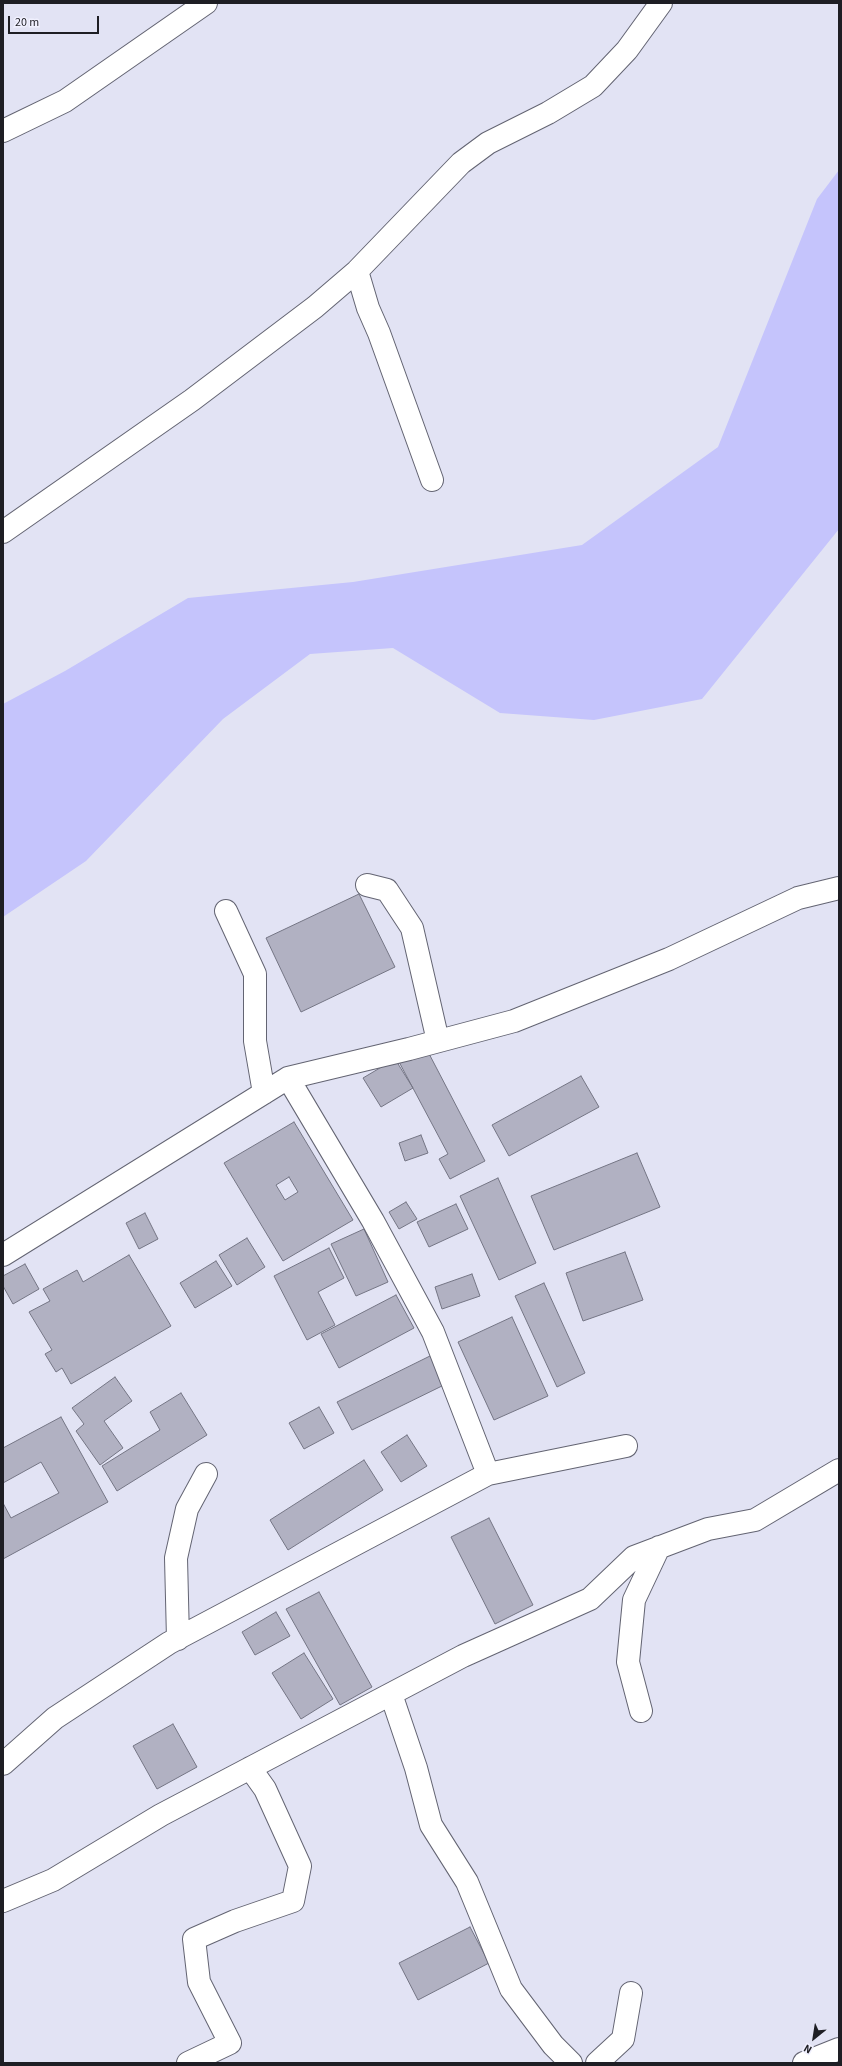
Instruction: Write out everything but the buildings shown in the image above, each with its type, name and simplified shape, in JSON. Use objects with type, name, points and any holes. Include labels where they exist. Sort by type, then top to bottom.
[{"type":"street","points":[[3,131],[65,101],[206,3]]},
{"type":"street","points":[[3,532],[192,400],[315,308],[357,270],[460,163],[488,143],[548,114],[593,86],[628,50],[661,3]]},
{"type":"street","points":[[357,270],[368,308],[379,334],[432,480]]},
{"type":"street","points":[[367,885],[387,890],[412,928],[438,1041]]},
{"type":"street","points":[[3,1255],[288,1078],[514,1021],[669,958],[798,898],[839,888]]},
{"type":"street","points":[[226,910],[255,974],[255,1041],[264,1093]]},
{"type":"street","points":[[288,1078],[365,1209],[434,1332],[488,1474]]},
{"type":"street","points":[[3,1764],[55,1718],[178,1639],[488,1474],[626,1446]]},
{"type":"street","points":[[5,1893],[53,1880],[161,1815],[463,1656],[590,1598],[634,1557],[708,1529],[755,1520],[839,1470]]},
{"type":"street","points":[[178,1639],[176,1558],[187,1509],[206,1474]]},
{"type":"street","points":[[641,1711],[628,1662],[634,1600],[659,1547]]},
{"type":"street","points":[[391,1694],[416,1768],[431,1824],[467,1882],[511,1989],[553,2046],[571,2063]]},
{"type":"street","points":[[188,2063],[230,2043],[199,1982],[194,1939],[235,1921],[294,1901],[300,1866],[265,1789],[250,1768]]},
{"type":"street","points":[[597,2063],[623,2039],[631,1993]]},
{"type":"street","points":[[804,2063],[839,2049]]},
{"type":"shaded area","points":[[839,170],[839,529],[702,699],[594,720],[500,713],[393,648],[310,654],[223,719],[86,861],[3,917],[3,704],[65,671],[188,598],[353,582],[582,545],[718,447],[817,199]]}]
